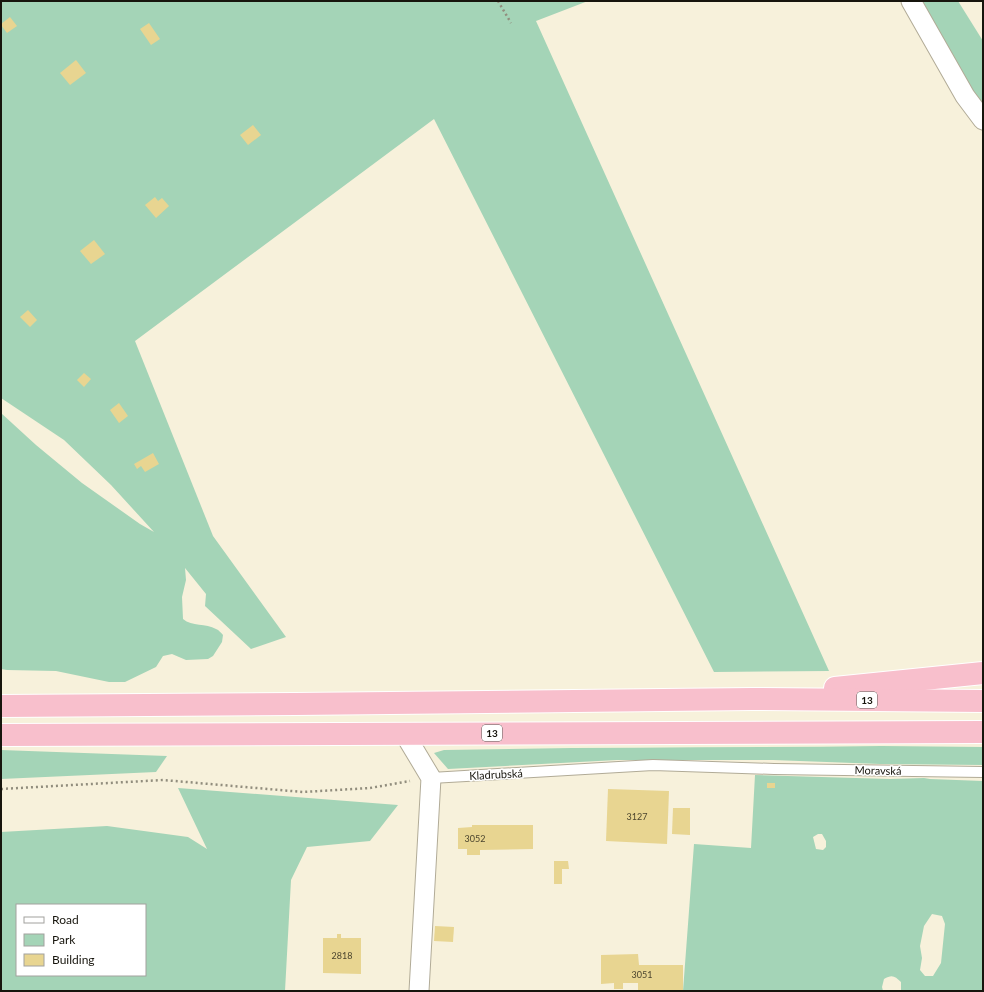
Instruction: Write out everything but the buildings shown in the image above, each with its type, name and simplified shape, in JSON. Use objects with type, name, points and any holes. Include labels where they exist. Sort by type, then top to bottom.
[{"type":"highway","points":[[752,699],[866,684],[983,673]]},
{"type":"highway","name":"13","points":[[1,706],[752,699],[983,701]]},
{"type":"highway","name":"13","points":[[1,735],[983,732]]},
{"type":"street","points":[[911,1],[965,96],[983,120]]},
{"type":"street","points":[[404,733],[431,778],[419,991]]},
{"type":"lane","name":"Kladrubská","points":[[431,778],[652,765],[774,769]]},
{"type":"lane","name":"Moravská","points":[[774,769],[983,772]]},
{"type":"path","points":[[498,1],[510,24]]},
{"type":"path","points":[[1,789],[164,780],[303,792],[370,788],[421,778],[431,778]]},
{"type":"green space","points":[[1,1],[588,1],[536,21],[829,671],[714,672],[434,119],[135,341],[213,536],[286,637],[251,649],[205,606],[206,594],[185,568],[186,580],[182,597],[183,619],[191,623],[212,627],[223,635],[222,642],[213,656],[208,659],[186,660],[172,654],[163,656],[156,667],[125,682],[109,682],[56,671],[1,669],[1,413],[36,445],[82,483],[140,524],[154,532],[111,485],[64,440],[1,398]]},
{"type":"green space","points":[[920,1],[958,1],[983,41],[983,106],[948,55]]},
{"type":"green space","points":[[881,746],[983,747],[983,765],[880,764],[773,760],[617,760],[448,769],[434,753],[444,750],[499,749]]},
{"type":"green space","points":[[1,750],[167,756],[156,772],[1,779]]},
{"type":"green space","points":[[755,775],[890,779],[924,778],[983,781],[983,991],[901,991],[901,982],[895,977],[891,976],[884,979],[882,987],[883,991],[683,991],[694,844],[751,848]],"holes":[[[818,834],[822,834],[826,841],[826,847],[823,850],[816,849],[813,837]],[[932,914],[942,916],[945,924],[941,963],[933,976],[925,976],[920,970],[922,958],[920,946],[924,926]]]},
{"type":"green space","points":[[178,788],[398,805],[370,841],[307,847],[291,880],[285,991],[1,991],[1,832],[107,826],[188,837],[207,849]]}]
